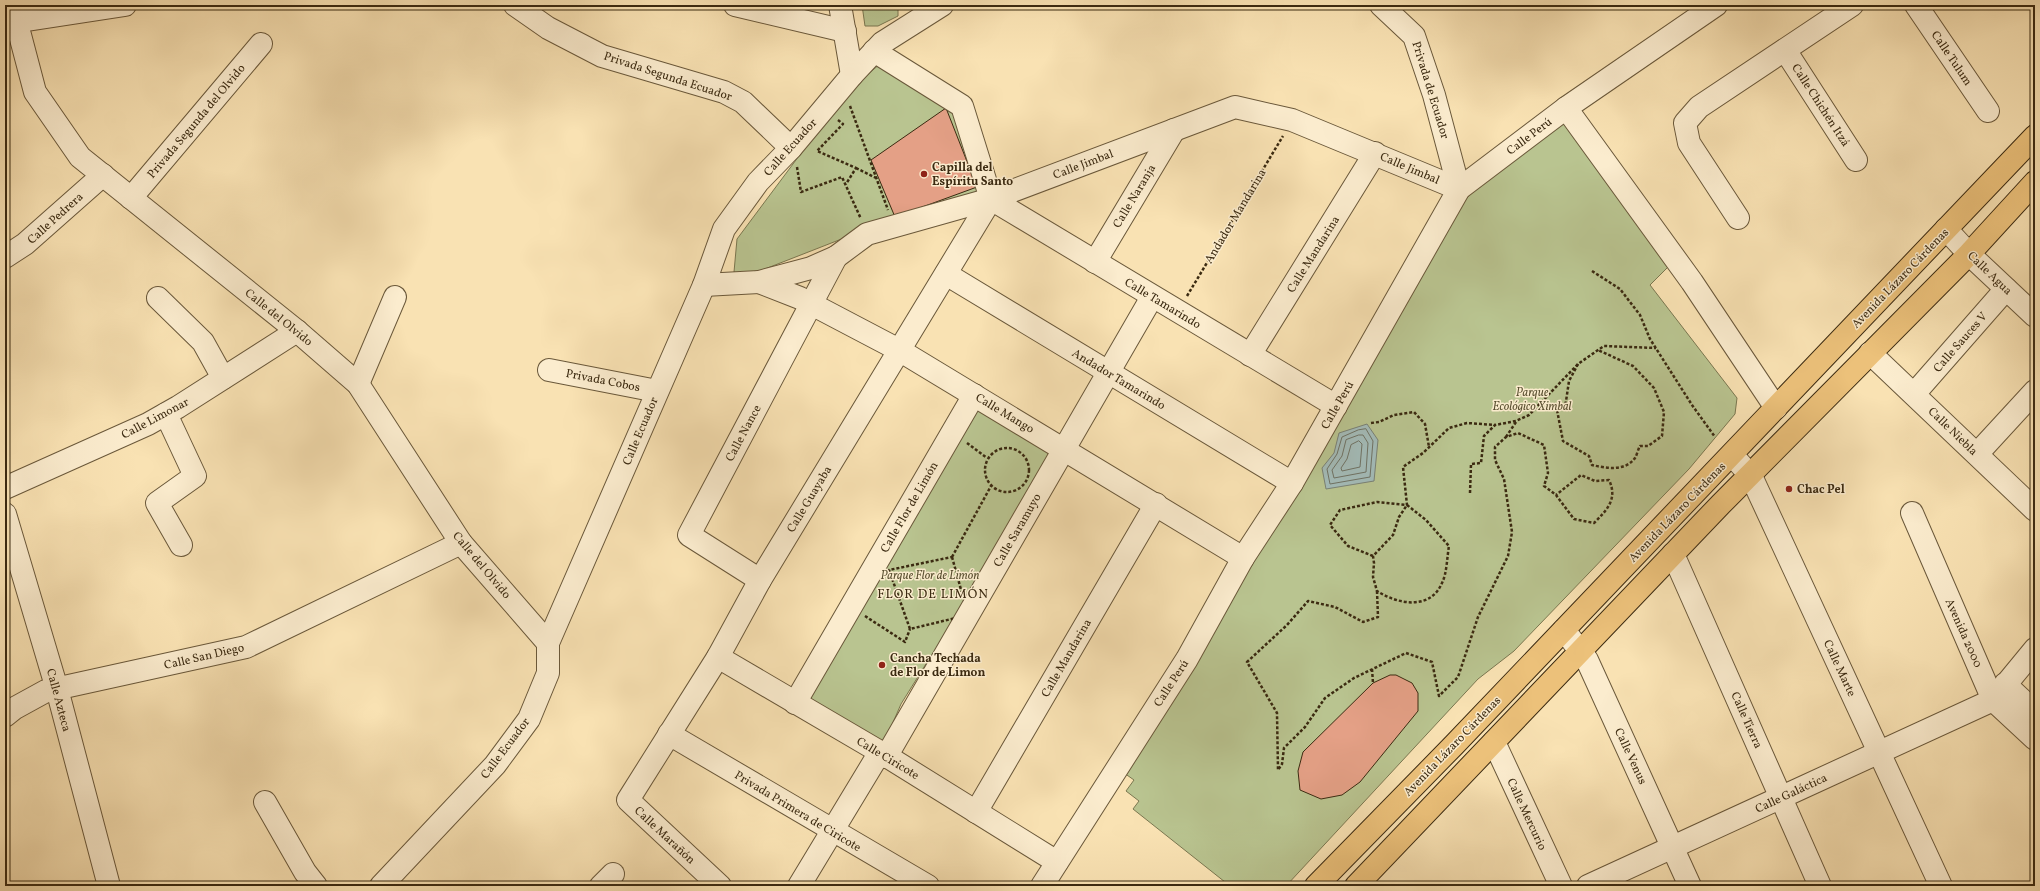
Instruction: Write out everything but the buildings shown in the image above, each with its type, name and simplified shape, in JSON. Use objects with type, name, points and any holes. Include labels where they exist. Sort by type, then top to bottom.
[{"type":"main road","name":"Avenida Lázaro Cárdenas","points":[[1316,886],[1454,745],[2035,136]]},
{"type":"main road","points":[[1356,886],[1673,554],[1969,254],[2035,182]]},
{"type":"street","points":[[11,25],[125,5]]},
{"type":"street","name":"Privada Segunda Ecuador","points":[[515,5],[548,28],[602,56],[724,92],[743,102],[791,148]]},
{"type":"street","points":[[735,5],[844,31]]},
{"type":"street","points":[[840,5],[844,31],[847,80]]},
{"type":"street","name":"Calle Ecuador","points":[[381,886],[495,765],[529,719],[548,673],[548,643],[704,286],[724,229],[758,182],[791,148],[847,80],[874,51],[918,12],[942,5]]},
{"type":"street","name":"Privada de Ecuador","points":[[1381,5],[1414,36],[1434,95],[1459,189]]},
{"type":"street","name":"Calle Perú","points":[[1042,886],[1187,659],[1243,558],[1292,483],[1459,189],[1566,108],[1716,5]]},
{"type":"street","name":"Calle Chichén Itzá","points":[[1738,218],[1688,143],[1685,123],[1699,107],[1852,5]]},
{"type":"street","name":"Calle Tulum","points":[[1916,5],[1988,111]]},
{"type":"street","name":"Calle del Olvido","points":[[11,25],[35,92],[80,157],[297,331],[358,384],[461,543],[548,643]]},
{"type":"street","name":"Privada Segunda del Olvido","points":[[131,198],[261,44]]},
{"type":"street","name":"Calle Chichén Itzá","points":[[1785,50],[1856,160]]},
{"type":"street","points":[[874,51],[962,106],[991,199]]},
{"type":"street","name":"Calle Jimbal","points":[[704,286],[759,282],[811,268],[836,257],[867,234],[894,225],[991,199],[1235,107],[1292,120],[1459,189]]},
{"type":"street","points":[[1566,108],[1692,282],[1776,408]]},
{"type":"street","name":"Calle Naranja","points":[[1095,262],[1174,130]]},
{"type":"street","name":"Calle Mandarina","points":[[1250,355],[1375,153]]},
{"type":"street","name":"Calle Pedrera","points":[[5,257],[25,244],[103,175]]},
{"type":"street","name":"Calle Tamarindo","points":[[991,199],[1152,297],[1336,406]]},
{"type":"street","name":"Calle Guayaba","points":[[628,800],[718,657],[760,580],[991,199]]},
{"type":"street","name":"Calle Agua","points":[[1946,229],[1969,254],[2035,316]]},
{"type":"street","name":"Calle Nance","points":[[760,580],[689,534],[836,257]]},
{"type":"street","name":"Andador Tamarindo","points":[[946,274],[1292,483]]},
{"type":"street","name":"Calle Mango","points":[[759,282],[811,304],[899,350],[1064,448],[1243,558]]},
{"type":"street","name":"Calle Sauces V","points":[[1914,394],[2006,289]]},
{"type":"street","points":[[358,384],[395,297]]},
{"type":"street","points":[[1064,448],[1152,297]]},
{"type":"street","points":[[158,298],[203,342],[223,378]]},
{"type":"street","name":"Calle Limonar","points":[[5,488],[109,442],[166,414],[297,331]]},
{"type":"street","name":"Calle Niebla","points":[[1870,354],[2035,510]]},
{"type":"street","name":"Privada Cobos","points":[[549,370],[657,391]]},
{"type":"street","points":[[1976,454],[2035,391]]},
{"type":"street","name":"Calle Flor de Limón","points":[[795,703],[974,395]]},
{"type":"street","points":[[166,414],[195,476],[157,504],[181,545]]},
{"type":"street","name":"Calle Saramuyo","points":[[799,886],[832,831],[883,755],[968,615],[1064,448]]},
{"type":"street","name":"Calle Marte","points":[[1732,455],[1751,476],[1941,886]]},
{"type":"street","name":"Calle Mandarina","points":[[976,812],[1156,504]]},
{"type":"street","name":"Avenida 2000","points":[[1912,513],[1999,692],[2035,739]]},
{"type":"street","name":"Calle Azteca","points":[[5,514],[57,689],[109,886]]},
{"type":"street","name":"Calle San Diego","points":[[5,716],[15,708],[46,691],[246,647],[461,543]]},
{"type":"street","name":"Calle Tierra","points":[[1673,554],[1820,886]]},
{"type":"street","name":"Calle Venus","points":[[1564,630],[1587,660],[1690,886]]},
{"type":"street","points":[[1999,692],[2035,649]]},
{"type":"street","name":"Calle Ciricote","points":[[718,657],[883,755],[1057,862]]},
{"type":"street","name":"Calle Galáctica","points":[[1588,886],[1879,752],[1999,692]]},
{"type":"street","name":"Avenida 2000","points":[[1999,692],[2035,712]]},
{"type":"street","name":"Privada Primera de Ciricote","points":[[669,734],[928,886]]},
{"type":"street","name":"Calle Mercurio","points":[[1494,742],[1561,886]]},
{"type":"street","points":[[1454,745],[1474,763]]},
{"type":"street","name":"Calle Marañón","points":[[628,800],[720,886]]},
{"type":"street","points":[[265,802],[305,872],[316,886]]},
{"type":"path","points":[[847,80],[877,178],[894,225]]},
{"type":"path","points":[[837,119],[842,124],[817,151],[877,178]]},
{"type":"path","name":"Andador Mandarina","points":[[1177,312],[1292,120]]},
{"type":"path","points":[[791,148],[795,154],[801,192],[842,177],[867,234]]},
{"type":"path","points":[[846,185],[856,168]]},
{"type":"path","points":[[1592,271],[1620,290],[1640,315],[1656,348],[1692,405],[1715,437]]},
{"type":"path","points":[[1373,556],[1393,536],[1399,517],[1407,505],[1403,467],[1429,448],[1449,428],[1467,423],[1495,425],[1516,421],[1529,415],[1578,364],[1604,346],[1656,348]]},
{"type":"path","points":[[1578,364],[1569,381],[1565,408],[1557,410],[1563,441],[1589,456],[1592,464],[1609,469],[1623,466],[1635,459],[1640,446],[1648,446],[1662,436],[1664,412],[1654,388],[1644,376],[1633,366],[1598,350]]},
{"type":"path","points":[[1371,422],[1379,422],[1394,415],[1414,412],[1425,424],[1429,448]]},
{"type":"path","points":[[1373,556],[1373,577],[1377,591],[1378,617],[1362,622],[1335,607],[1308,601],[1286,625],[1247,662],[1277,714],[1278,770],[1282,764],[1284,748],[1305,727],[1325,698],[1354,678],[1406,653],[1432,662],[1439,696],[1458,677],[1478,617],[1508,556],[1512,532],[1504,480],[1495,460],[1495,446],[1506,437],[1516,421]]},
{"type":"path","points":[[1470,493],[1471,464],[1481,463],[1484,436],[1495,425]]},
{"type":"path","points":[[952,433],[987,458]]},
{"type":"path","points":[[1506,437],[1518,433],[1544,445],[1548,473],[1544,486],[1556,495],[1574,519],[1594,524],[1608,509],[1613,489],[1609,480],[1595,481],[1581,475],[1556,495]]},
{"type":"path","points":[[1006,447],[1020,452],[1029,464],[1028,479],[1018,490],[1004,492],[991,486],[984,473],[987,458],[992,452],[1006,447]]},
{"type":"path","points":[[910,629],[968,615],[952,557],[991,486]]},
{"type":"path","points":[[1373,556],[1348,546],[1330,525],[1340,510],[1377,502],[1407,505],[1426,520],[1449,546],[1443,583],[1434,594],[1426,600],[1410,602],[1390,599],[1377,591]]},
{"type":"path","points":[[851,606],[905,642],[910,629],[889,570],[952,557]]},
{"type":"path","points":[[1372,670],[1373,683]]},
{"type":"green space","points":[[862,5],[898,5],[898,16],[878,26],[865,26]]},
{"type":"green space","points":[[881,63],[956,112],[987,197],[893,223],[839,240],[747,276],[734,272],[737,239],[846,93]]},
{"type":"green space","name":"Parque Ecológico Ximbal","points":[[1566,108],[1675,260],[1650,285],[1737,398],[1735,414],[1689,469],[1514,651],[1478,679],[1286,886],[1230,886],[1133,809],[1139,801],[1126,791],[1134,780],[1117,768],[1462,202]]},
{"type":"green space","name":"Parque Flor de Limón","points":[[975,397],[1060,449],[969,610],[929,659],[901,704],[881,750],[799,702]]},
{"type":"water","points":[[1367,424],[1378,440],[1374,481],[1326,489],[1322,468],[1334,453],[1339,433]]},
{"type":"waterway","points":[[2029,129],[2035,123]]},
{"type":"place","name":"Capilla del Espíritu Santo","points":[[924,174]]},
{"type":"place","name":"Chac Pel","points":[[1789,489]]},
{"type":"place","name":"Cancha Techada de Flor de Limon","points":[[882,665]]},
{"type":"district","name":"FLOR DE LIMÓN","points":[[933,593]]}]
